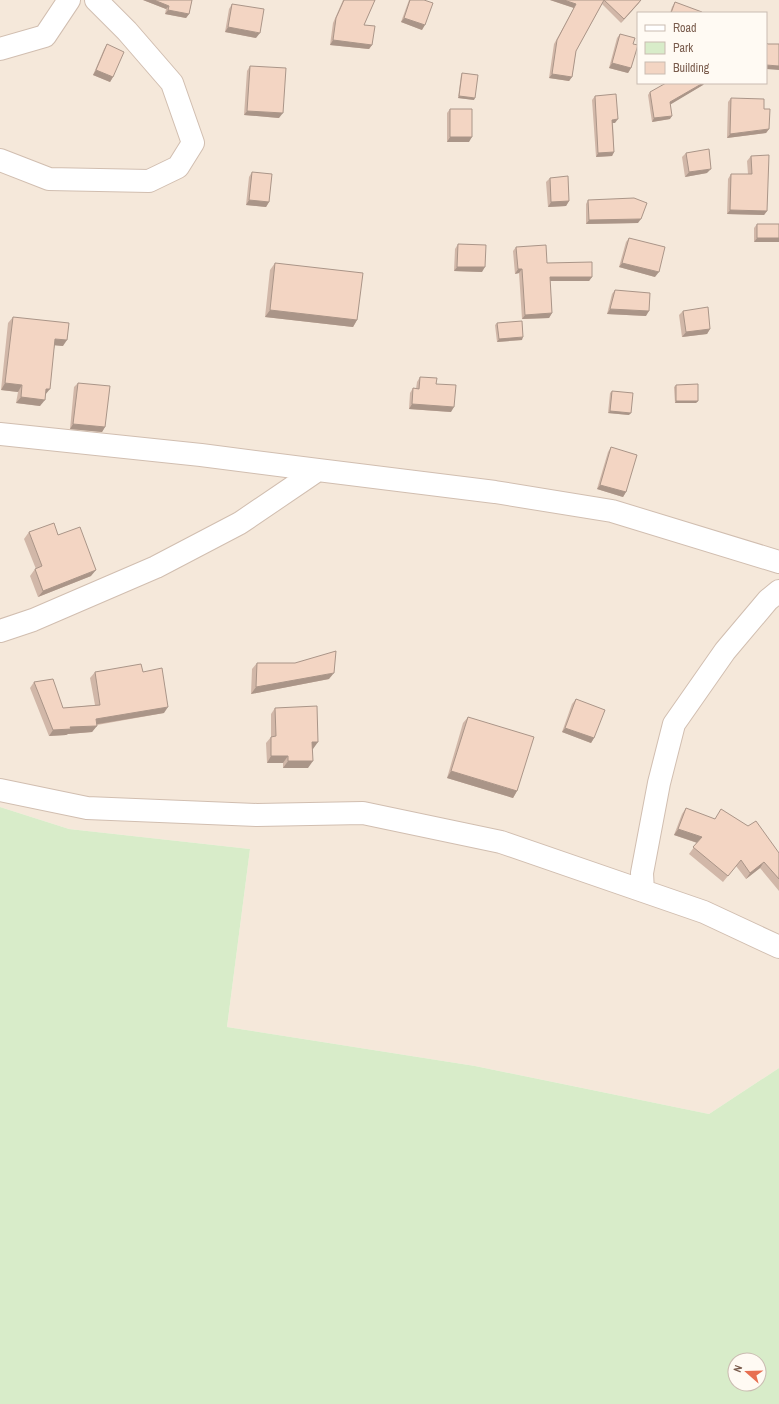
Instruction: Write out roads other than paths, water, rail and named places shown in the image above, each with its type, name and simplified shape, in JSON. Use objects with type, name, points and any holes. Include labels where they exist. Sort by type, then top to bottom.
[{"type":"street","points":[[0,49],[45,36],[69,0]]},
{"type":"street","points":[[0,160],[49,179],[149,181],[178,167],[193,143],[172,83],[127,31],[96,0]]},
{"type":"street","points":[[0,434],[193,455],[495,492],[612,511],[779,562]]},
{"type":"street","points":[[0,631],[33,620],[156,567],[240,523],[318,470]]},
{"type":"street","points":[[643,890],[642,873],[659,783],[674,724],[725,651],[768,600],[779,591]]},
{"type":"street","points":[[0,790],[87,808],[257,814],[363,813],[501,842],[704,912],[779,947]]}]
